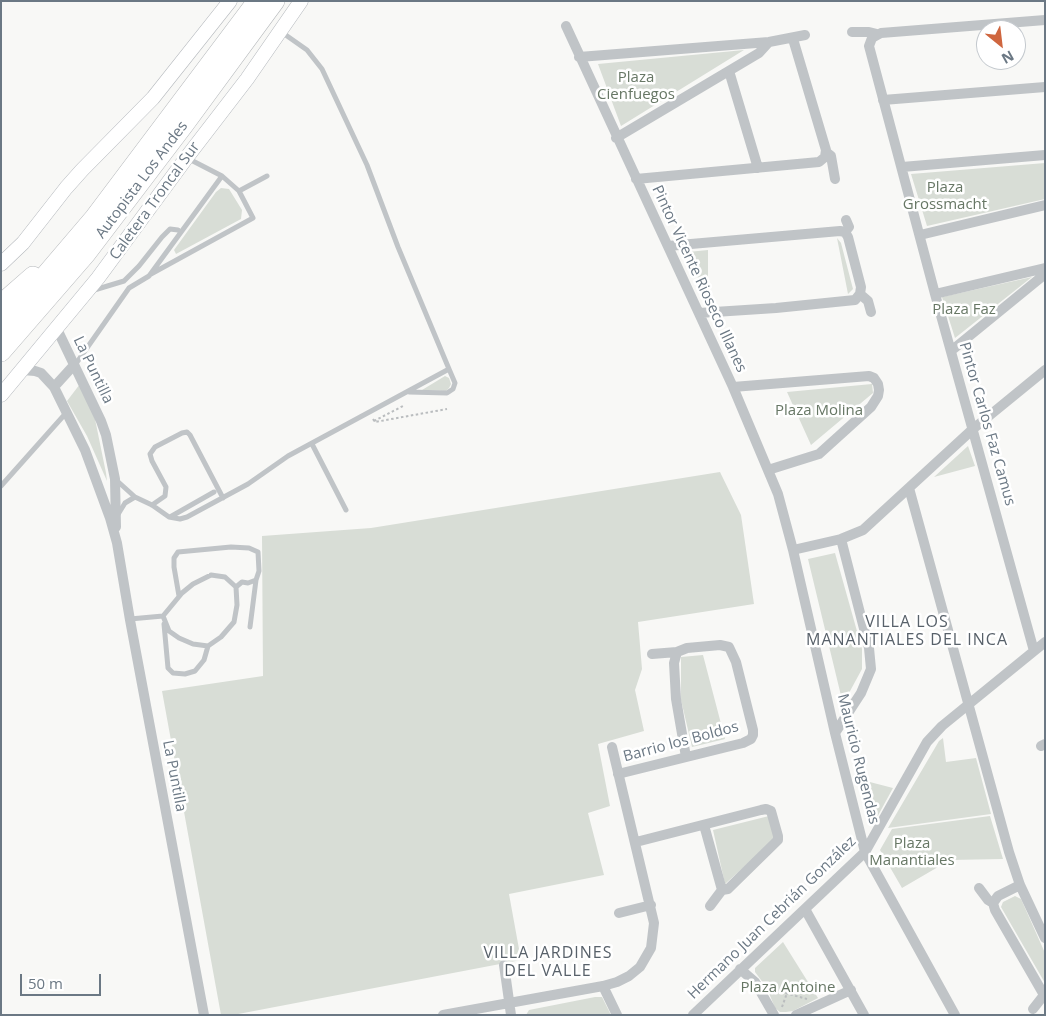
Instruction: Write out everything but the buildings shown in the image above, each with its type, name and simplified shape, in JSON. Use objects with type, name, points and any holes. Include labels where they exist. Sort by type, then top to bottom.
[{"type":"highway","name":"Autopista Los Andes","points":[[1,327],[94,218],[257,1]]},
{"type":"highway","name":"Autopista Los Andes","points":[[1,352],[86,254],[275,1]]},
{"type":"highway","points":[[1,304],[94,218]]},
{"type":"street","points":[[1,264],[23,243],[82,170],[153,98],[230,1]]},
{"type":"street","name":"Caletera Troncal Sur","points":[[1,395],[86,293],[247,79],[301,1]]},
{"type":"street","points":[[852,32],[877,34],[1045,20]]},
{"type":"street","name":"Pintor Vicente Rioseco Illanes","points":[[566,26],[616,138],[733,387],[778,494],[793,550]]},
{"type":"street","name":"Pintor Carlos Faz Camus","points":[[877,34],[872,38],[869,46],[935,294],[1034,651]]},
{"type":"street","points":[[579,57],[769,42],[793,39],[805,35]]},
{"type":"street","points":[[793,39],[825,154]]},
{"type":"street","points":[[616,138],[759,53],[769,42]]},
{"type":"street","points":[[729,71],[758,168]]},
{"type":"street","points":[[883,100],[1045,87]]},
{"type":"street","points":[[636,179],[819,162],[825,154]]},
{"type":"street","points":[[825,154],[831,156],[835,179]]},
{"type":"street","points":[[902,167],[1045,155]]},
{"type":"street","points":[[920,235],[1045,205]]},
{"type":"street","points":[[845,232],[849,227],[846,220]]},
{"type":"street","points":[[668,246],[845,232]]},
{"type":"street","points":[[699,313],[855,300],[860,294],[861,287],[845,232]]},
{"type":"street","points":[[935,294],[1045,268]]},
{"type":"street","points":[[951,351],[1045,274]]},
{"type":"street","points":[[860,294],[868,301],[871,312]]},
{"type":"street","name":"La Puntilla","points":[[57,330],[101,421],[110,449],[115,479],[117,542],[204,1015]]},
{"type":"street","points":[[54,387],[74,365]]},
{"type":"street","name":"La Puntilla","points":[[22,370],[41,373],[54,387],[93,470],[117,542]]},
{"type":"street","points":[[793,550],[841,539],[862,530],[973,428],[1045,370]]},
{"type":"street","points":[[733,387],[869,376],[874,378],[878,384],[878,396],[871,407],[819,454],[768,470]]},
{"type":"street","points":[[909,488],[1009,852],[1020,884],[1045,938]]},
{"type":"street","points":[[835,733],[861,693],[871,668],[869,648],[841,539]]},
{"type":"street","name":"Mauricio Rugendas","points":[[793,550],[835,733],[865,852],[955,1015]]},
{"type":"street","name":"Hermano Juan Cebrián González","points":[[693,1015],[865,852],[927,742],[942,726],[1045,642]]},
{"type":"street","name":"Barrio los Boldos","points":[[618,774],[751,739],[753,730],[751,721],[736,662],[729,647],[720,645],[703,646],[686,648],[677,652]]},
{"type":"street","points":[[652,654],[677,652],[674,663],[676,699],[686,756]]},
{"type":"street","points":[[442,1015],[603,986],[623,979],[640,967],[651,948],[654,923],[612,747]]},
{"type":"street","points":[[636,842],[766,809],[769,810],[772,813],[778,840],[728,889],[722,890],[710,906]]},
{"type":"street","points":[[704,824],[722,890]]},
{"type":"street","points":[[993,903],[998,896],[1020,884]]},
{"type":"street","points":[[979,888],[988,900],[993,903],[995,910],[1044,995],[1033,1009]]},
{"type":"street","points":[[619,913],[651,905]]},
{"type":"street","points":[[805,910],[864,1015]]},
{"type":"street","points":[[504,965],[512,1015]]},
{"type":"street","points":[[740,969],[754,982],[777,1013]]},
{"type":"street","points":[[603,986],[616,1015]]},
{"type":"street","points":[[796,1015],[851,990]]},
{"type":"lane","points":[[280,31],[307,50],[322,70],[367,166],[398,248],[454,379],[453,389],[446,393],[408,392]]},
{"type":"lane","points":[[74,365],[129,288],[253,218],[239,191],[222,176],[187,157]]},
{"type":"lane","points":[[149,276],[222,176]]},
{"type":"lane","points":[[239,191],[267,176]]},
{"type":"lane","points":[[86,293],[124,281],[140,266],[170,229],[178,230]]},
{"type":"lane","points":[[115,479],[135,497],[152,505],[169,517],[180,519],[187,517],[248,484],[288,456],[449,369]]},
{"type":"lane","points":[[1,486],[66,413]]},
{"type":"lane","points":[[152,505],[165,496],[166,487],[150,454],[155,448],[187,432],[223,498]]},
{"type":"lane","points":[[312,444],[346,510]]},
{"type":"lane","points":[[169,517],[214,492]]},
{"type":"lane","points":[[116,518],[125,502],[135,497]]},
{"type":"lane","points":[[179,596],[174,567],[174,558],[178,552],[231,547],[249,548],[258,552],[259,571],[256,580],[250,627]]},
{"type":"lane","points":[[211,575],[226,577],[236,587],[237,605],[234,622],[221,637],[208,646],[204,660],[195,670],[185,674],[173,673],[168,668],[164,619],[179,596],[193,584],[211,575]]},
{"type":"lane","points":[[236,587],[242,582],[248,583],[256,580]]},
{"type":"lane","points":[[130,620],[164,619]]},
{"type":"lane","points":[[164,619],[169,631],[179,638],[192,644],[208,646]]},
{"type":"path","points":[[374,421],[403,406]]},
{"type":"path","points":[[374,421],[447,409]]},
{"type":"path","points":[[369,413],[374,421]]},
{"type":"path","points":[[760,990],[767,988],[822,1003]]},
{"type":"path","points":[[777,1013],[787,993]]},
{"type":"green space","name":"Plaza Cienfuegos","points":[[744,50],[621,126],[598,64]]},
{"type":"green space","name":"Plaza Grossmacht","points":[[1045,163],[1045,199],[927,226],[911,174]]},
{"type":"green space","points":[[221,188],[229,189],[242,210],[241,219],[176,254],[174,250],[216,192]]},
{"type":"green space","points":[[837,238],[841,243],[853,289],[848,294]]},
{"type":"green space","points":[[708,250],[708,304],[688,252]]},
{"type":"green space","name":"Plaza Faz","points":[[1032,277],[955,338],[942,297]]},
{"type":"green space","points":[[445,376],[449,378],[451,384],[446,391],[422,390]]},
{"type":"green space","points":[[80,384],[95,419],[107,481],[87,436],[67,401]]},
{"type":"green space","name":"Plaza Molina","points":[[872,384],[873,393],[811,445],[787,392]]},
{"type":"green space","points":[[968,446],[975,466],[934,477]]},
{"type":"green space","points":[[720,472],[741,515],[754,604],[638,622],[642,669],[635,690],[644,731],[598,744],[610,806],[588,813],[604,875],[509,894],[521,960],[233,1015],[221,1015],[162,691],[263,676],[262,536],[371,528]]},
{"type":"green space","points":[[835,553],[862,649],[862,669],[843,704],[808,559]]},
{"type":"green space","points":[[703,655],[725,739],[692,747],[681,700],[681,657]]},
{"type":"green space","points":[[943,738],[946,762],[976,758],[991,814],[888,828],[939,741]]},
{"type":"green space","points":[[862,780],[893,788],[875,821],[871,820]]},
{"type":"green space","points":[[769,816],[775,839],[725,884],[713,830]]},
{"type":"green space","name":"Plaza Manantiales","points":[[990,816],[1003,859],[950,860],[902,888],[880,850],[892,829]]},
{"type":"green space","points":[[1015,896],[1021,899],[1045,953],[1045,983],[1001,907],[1003,902]]},
{"type":"green space","name":"Plaza Antoine","points":[[783,942],[818,998],[793,1011],[780,1012],[775,1008],[767,988],[755,972],[755,968]]},
{"type":"green space","points":[[602,997],[611,1015],[526,1015],[529,1010]]},
{"type":"district","name":"VILLA LOS MANANTIALES DEL INCA","points":[[907,631]]},
{"type":"district","name":"VILLA JARDINES DEL VALLE","points":[[548,962]]}]
